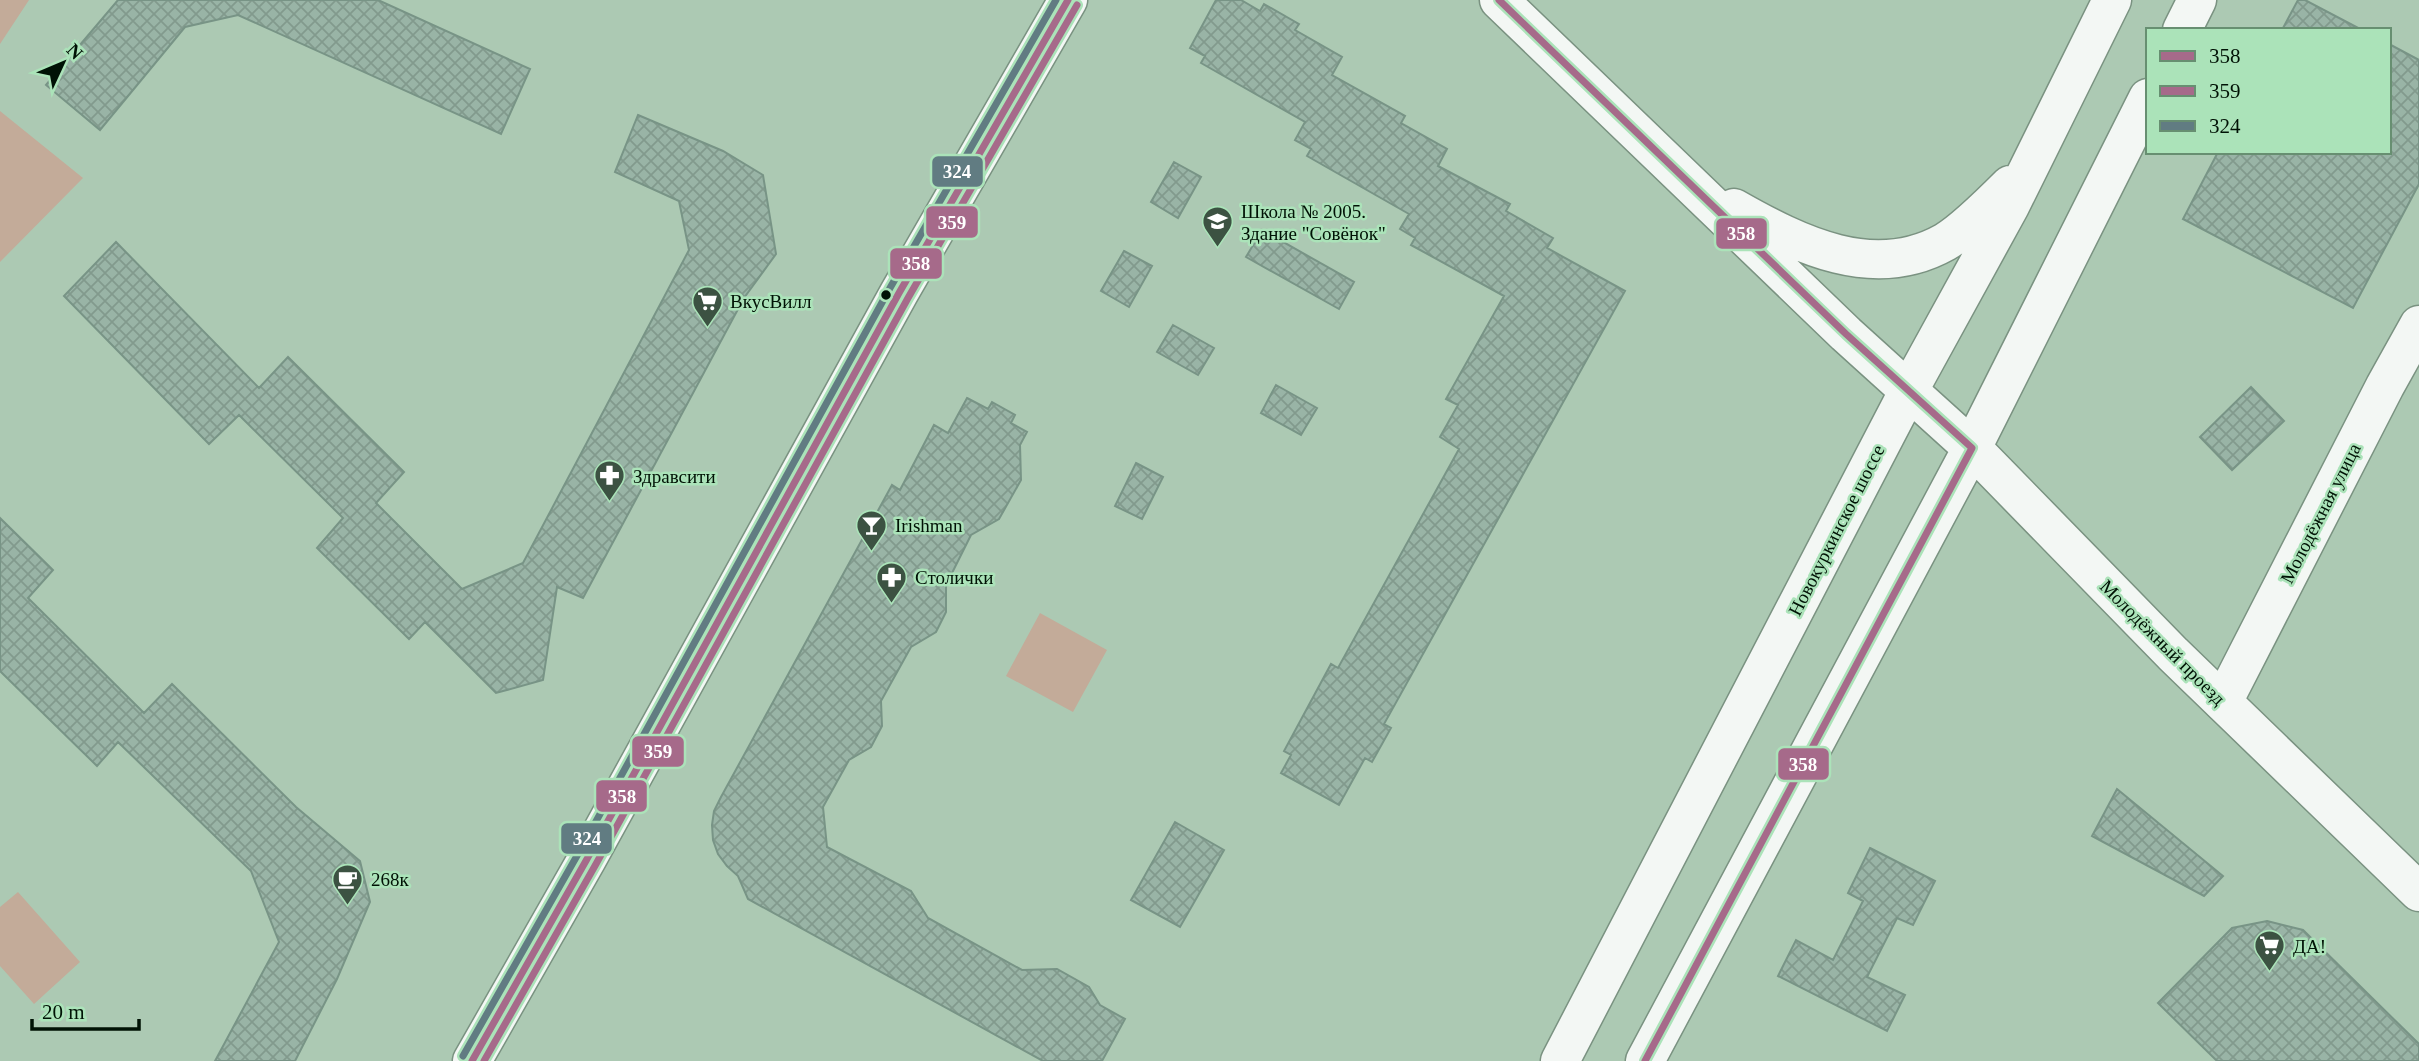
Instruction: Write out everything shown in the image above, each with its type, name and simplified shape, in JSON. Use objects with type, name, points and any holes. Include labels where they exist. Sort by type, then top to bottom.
[{"type":"main road","points":[[472,1061],[587,859],[900,293],[1068,0]]},
{"type":"main road","points":[[1499,0],[1690,184],[1771,229],[1815,249],[1862,260],[1888,260],[1922,252],[1947,241],[2026,169]]},
{"type":"main road","name":"Новокуркинское шоссе","points":[[1560,1061],[1909,390],[2010,206],[2112,0]]},
{"type":"main road","points":[[2183,28],[2197,0]]},
{"type":"main road","points":[[1646,1061],[1972,448],[2146,102]]},
{"type":"main road","name":"Молодёжный проезд","points":[[1690,184],[1846,334],[1972,448],[2223,702],[2419,892]]},
{"type":"main road","name":"Молодёжная улица","points":[[2223,702],[2419,325]]},
{"type":"shaded area","points":[[0,0],[29,0],[0,44]]},
{"type":"shaded area","points":[[0,111],[83,178],[0,262]]},
{"type":"shaded area","points":[[1040,613],[1107,650],[1073,712],[1006,676]]},
{"type":"shaded area","points":[[18,892],[80,962],[34,1004],[0,966],[0,907]]},
{"type":"building","points":[[118,0],[378,0],[530,69],[501,134],[238,15],[185,27],[100,130],[46,85]]},
{"type":"building","points":[[1216,0],[1241,0],[1260,11],[1264,4],[1299,24],[1295,30],[1342,57],[1332,75],[1405,116],[1401,123],[1447,149],[1438,166],[1510,204],[1506,211],[1553,238],[1547,248],[1625,291],[1384,724],[1391,728],[1372,762],[1365,758],[1339,805],[1281,773],[1291,755],[1284,751],[1331,664],[1338,668],[1459,449],[1440,437],[1458,405],[1446,399],[1504,296],[1411,245],[1415,238],[1400,229],[1409,214],[1307,156],[1311,149],[1295,140],[1305,122],[1201,63],[1205,56],[1190,48]]},
{"type":"building","points":[[2298,0],[2305,0],[2358,28],[2283,28]]},
{"type":"building","points":[[2391,45],[2419,60],[2419,184],[2353,308],[2183,219],[2217,154],[2391,154]]},
{"type":"building","points":[[638,115],[723,151],[763,175],[776,254],[744,298],[583,598],[557,587],[543,680],[496,693],[425,622],[409,639],[317,548],[343,518],[239,415],[209,444],[64,296],[116,242],[259,388],[288,357],[404,472],[376,503],[462,589],[523,563],[689,250],[679,201],[615,172]]},
{"type":"building","points":[[1174,162],[1201,177],[1178,218],[1151,202]]},
{"type":"building","points":[[1262,230],[1354,282],[1339,309],[1246,257]]},
{"type":"building","points":[[1124,251],[1152,266],[1129,307],[1101,291]]},
{"type":"building","points":[[1173,325],[1214,348],[1198,375],[1157,352]]},
{"type":"building","points":[[1276,385],[1317,408],[1301,435],[1261,413]]},
{"type":"building","points":[[2251,387],[2284,421],[2232,470],[2200,437]]},
{"type":"building","points":[[967,398],[988,409],[992,402],[1015,415],[1011,423],[1027,432],[1020,445],[1021,480],[999,519],[971,535],[946,585],[946,612],[936,632],[911,647],[881,701],[882,726],[871,747],[849,760],[823,807],[827,847],[911,891],[928,918],[1022,970],[1057,969],[1089,987],[1100,1005],[1125,1019],[1102,1061],[1043,1061],[748,899],[738,876],[718,854],[713,840],[714,811],[721,797],[892,485],[900,490],[934,425],[948,433]]},
{"type":"building","points":[[1136,463],[1163,477],[1142,519],[1115,506]]},
{"type":"building","points":[[0,518],[53,570],[28,598],[144,713],[172,684],[296,807],[360,861],[370,902],[337,979],[295,1061],[215,1061],[279,942],[251,871],[118,742],[97,766],[0,671]]},
{"type":"building","points":[[2117,789],[2223,876],[2204,896],[2092,836]]},
{"type":"building","points":[[1175,822],[1224,850],[1180,927],[1131,900]]},
{"type":"building","points":[[1870,848],[1935,881],[1913,925],[1897,918],[1867,977],[1905,995],[1887,1031],[1778,976],[1796,940],[1833,960],[1863,901],[1848,893]]},
{"type":"building","points":[[2267,921],[2303,930],[2419,1044],[2419,1061],[2217,1061],[2158,1003],[2232,928]]},
{"type":"transit line","name":"324","points":[[463,1056],[578,854],[890,288],[1056,0]]},
{"type":"transit line","name":"358","points":[[472,1061],[587,859],[899,293],[1068,0]]},
{"type":"transit line","name":"358","points":[[1499,0],[1846,334],[1972,448],[1645,1061]]},
{"type":"transit line","name":"359","points":[[484,1061],[596,864],[908,298],[1077,5]]},
{"type":"place","name":"Школа № 2005. Здание \"Совёнок\"","points":[[1218,249]]},
{"type":"place","name":"ВкусВилл","points":[[707,328]]},
{"type":"place","name":"Здравсити","points":[[610,503]]},
{"type":"place","name":"Irishman","points":[[872,552]]},
{"type":"place","name":"Столички","points":[[892,604]]},
{"type":"place","name":"268к","points":[[348,906]]},
{"type":"place","name":"ДА!","points":[[2270,973]]}]
